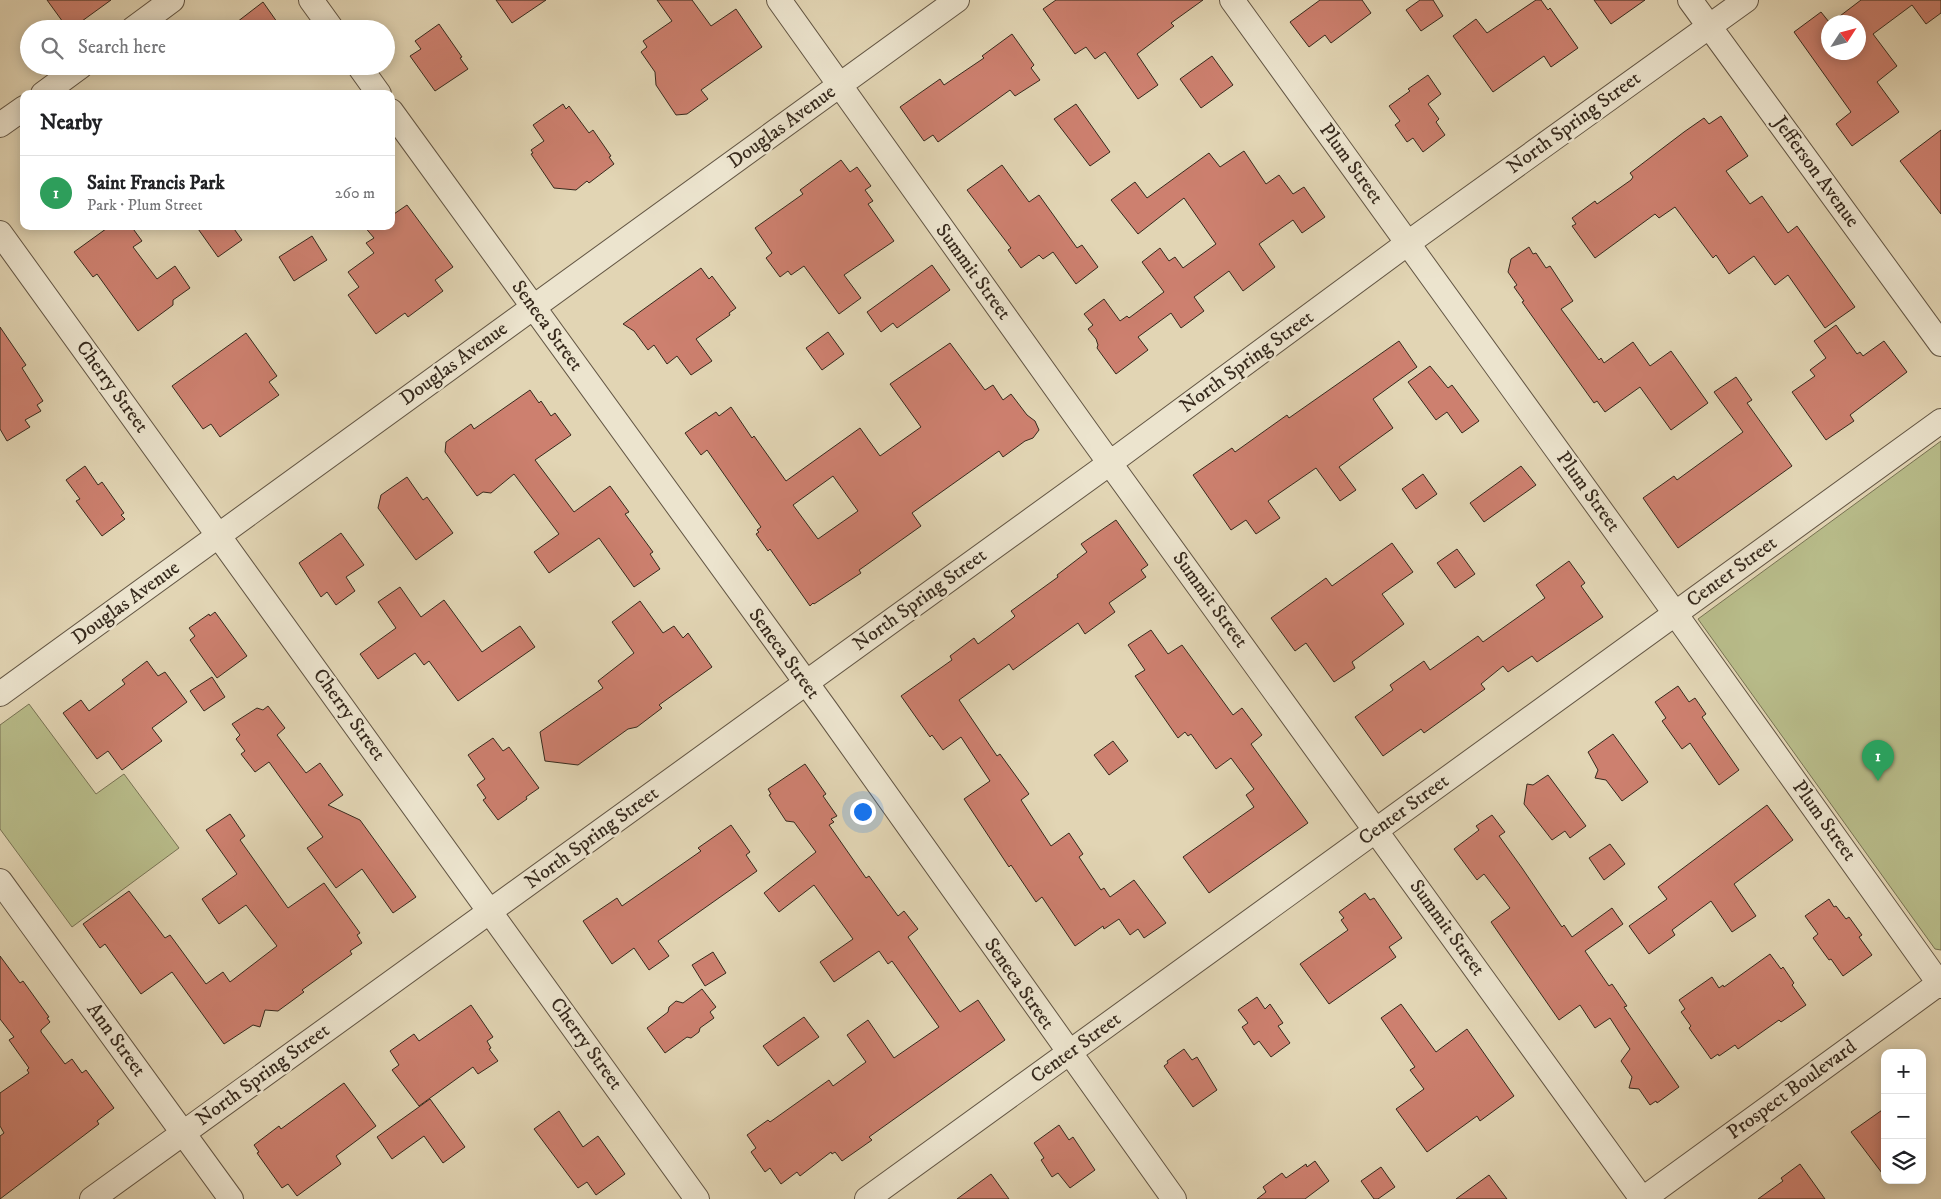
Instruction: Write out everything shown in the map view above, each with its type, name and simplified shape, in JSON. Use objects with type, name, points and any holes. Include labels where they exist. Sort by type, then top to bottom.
[{"type":"street","points":[[145,20],[172,0]]},
{"type":"street","points":[[311,0],[325,20]]},
{"type":"street","name":"Summit Street","points":[[779,0],[1110,463],[1642,1199]]},
{"type":"street","name":"Douglas Avenue","points":[[0,694],[956,0]]},
{"type":"street","name":"Plum Street","points":[[1232,0],[1675,613],[1940,984]]},
{"type":"street","name":"Jefferson Avenue","points":[[1690,0],[1941,344]]},
{"type":"street","name":"North Spring Street","points":[[92,1199],[1110,463],[1408,242],[1746,0]]},
{"type":"street","points":[[48,90],[69,75]]},
{"type":"street","points":[[365,75],[376,90]]},
{"type":"street","points":[[0,125],[20,111]]},
{"type":"street","name":"Seneca Street","points":[[395,117],[806,683],[1174,1199]]},
{"type":"street","name":"Cherry Street","points":[[0,233],[220,535],[697,1199]]},
{"type":"street","name":"Center Street","points":[[868,1199],[1941,421]]},
{"type":"street","name":"Ann Street","points":[[0,881],[231,1199]]},
{"type":"street","name":"Prospect Boulevard","points":[[1642,1199],[1940,984]]},
{"type":"green space","points":[[1941,441],[1941,950],[1935,949],[1698,619]]},
{"type":"green space","points":[[29,704],[96,794],[124,774],[179,848],[72,927],[0,829],[0,725]]},
{"type":"building","points":[[47,0],[111,0],[83,20],[61,20]]},
{"type":"building","points":[[496,0],[546,0],[512,23]]},
{"type":"building","points":[[657,0],[692,0],[711,26],[736,9],[762,47],[701,90],[708,99],[687,114],[676,115],[656,85],[655,72],[641,52],[647,47],[643,41],[672,21]]},
{"type":"building","points":[[1056,0],[1203,0],[1171,23],[1174,26],[1137,54],[1158,85],[1138,99],[1105,52],[1095,59],[1086,47],[1075,54],[1043,9]]},
{"type":"building","points":[[1320,0],[1362,0],[1371,13],[1331,43],[1325,35],[1309,47],[1290,22]]},
{"type":"building","points":[[1420,0],[1433,0],[1443,16],[1421,31],[1406,10]]},
{"type":"building","points":[[1536,0],[1541,0],[1548,10],[1550,8],[1578,48],[1551,67],[1544,56],[1493,92],[1453,36],[1476,19],[1487,33]]},
{"type":"building","points":[[1594,0],[1645,0],[1611,24]]},
{"type":"building","points":[[1861,0],[1941,0],[1941,13],[1926,24],[1912,5],[1873,34],[1897,66],[1877,82],[1899,112],[1852,146],[1836,124],[1851,112],[1794,32],[1821,12],[1823,15],[1821,15],[1821,60],[1866,60],[1866,15],[1841,15]]},
{"type":"building","points":[[263,2],[276,20],[240,20]]},
{"type":"building","points":[[439,24],[468,69],[435,91],[410,56],[421,49],[415,41]]},
{"type":"building","points":[[1012,34],[1034,65],[1031,68],[1040,80],[1015,96],[1010,90],[938,142],[933,135],[924,141],[900,107],[940,79],[944,85],[984,58],[982,56]]},
{"type":"building","points":[[1212,56],[1233,85],[1201,108],[1180,79]]},
{"type":"building","points":[[1428,75],[1441,94],[1428,104],[1439,119],[1436,122],[1445,135],[1423,152],[1413,138],[1407,142],[1395,125],[1400,121],[1389,106]]},
{"type":"building","points":[[563,104],[566,109],[569,106],[589,133],[593,130],[611,156],[609,157],[614,164],[589,183],[587,181],[576,190],[554,188],[531,154],[533,153],[531,150],[544,141],[533,125]]},
{"type":"building","points":[[1076,104],[1110,152],[1090,166],[1054,119]]},
{"type":"building","points":[[1721,116],[1748,156],[1726,171],[1750,204],[1762,196],[1788,233],[1797,226],[1855,307],[1825,328],[1788,275],[1775,285],[1754,256],[1729,274],[1716,255],[1713,258],[1675,207],[1659,218],[1655,214],[1595,258],[1572,226],[1576,224],[1572,218],[1595,201],[1597,204],[1631,180],[1633,177],[1630,173],[1684,132],[1704,118],[1709,124]]},
{"type":"building","points":[[1941,130],[1941,214],[1900,161]]},
{"type":"building","points":[[1244,151],[1266,184],[1279,175],[1293,194],[1304,187],[1325,217],[1302,233],[1293,220],[1259,244],[1275,267],[1243,291],[1229,271],[1194,297],[1204,311],[1181,328],[1171,313],[1138,337],[1148,350],[1116,374],[1097,348],[1096,339],[1088,329],[1093,325],[1084,314],[1104,299],[1120,321],[1127,316],[1129,318],[1164,292],[1142,262],[1160,248],[1169,261],[1175,257],[1183,268],[1216,244],[1184,198],[1138,234],[1111,200],[1135,182],[1147,198],[1209,153],[1220,167]]},
{"type":"building","points":[[841,160],[850,172],[857,167],[871,186],[865,190],[873,201],[868,204],[894,241],[844,275],[861,298],[839,314],[804,266],[791,275],[788,271],[780,277],[766,258],[772,253],[755,228],[803,194],[800,190]]},
{"type":"building","points":[[1002,165],[1029,202],[1039,195],[1077,248],[1082,245],[1098,267],[1076,284],[1053,252],[1043,259],[1039,255],[1021,268],[1008,250],[1011,248],[967,190]]},
{"type":"building","points":[[407,205],[453,267],[435,280],[443,291],[408,317],[405,313],[376,334],[348,295],[359,287],[348,272],[374,253],[366,243],[374,238],[367,230],[395,230],[395,213]]},
{"type":"building","points":[[104,230],[134,230],[142,241],[133,247],[157,279],[175,266],[190,288],[173,300],[173,305],[138,331],[97,274],[93,277],[74,252]]},
{"type":"building","points":[[199,230],[235,230],[242,240],[218,257]]},
{"type":"building","points":[[312,236],[327,260],[294,281],[279,257]]},
{"type":"building","points":[[1529,247],[1533,254],[1536,253],[1546,268],[1550,266],[1573,301],[1561,309],[1599,360],[1601,358],[1604,363],[1633,342],[1650,366],[1671,351],[1708,403],[1671,430],[1640,387],[1605,412],[1597,401],[1594,403],[1522,302],[1524,301],[1514,287],[1517,285],[1508,272],[1511,259]]},
{"type":"building","points":[[932,265],[950,290],[897,328],[893,323],[881,332],[867,312]]},
{"type":"building","points":[[701,268],[709,279],[712,276],[736,308],[729,313],[730,315],[696,339],[712,361],[691,375],[677,356],[667,364],[654,345],[648,350],[634,331],[623,324]]},
{"type":"building","points":[[1836,325],[1857,354],[1860,352],[1863,356],[1884,341],[1907,372],[1850,415],[1854,421],[1826,440],[1792,392],[1815,376],[1810,370],[1826,358],[1814,341]]},
{"type":"building","points":[[0,327],[26,365],[22,368],[43,401],[37,405],[41,411],[25,420],[30,427],[7,441],[0,429]]},
{"type":"building","points":[[828,332],[844,354],[822,370],[806,348]]},
{"type":"building","points":[[246,333],[277,376],[269,382],[279,395],[220,437],[211,424],[203,429],[172,386]]},
{"type":"building","points":[[1399,341],[1417,367],[1373,399],[1393,428],[1339,467],[1356,490],[1340,501],[1316,468],[1268,501],[1280,518],[1256,534],[1246,520],[1231,530],[1193,475],[1232,448],[1235,452],[1287,415],[1289,418]]},
{"type":"building","points":[[950,343],[985,390],[993,385],[1003,400],[1011,394],[1027,415],[1035,421],[1039,430],[1033,438],[1025,441],[1003,457],[999,451],[912,513],[921,526],[859,570],[861,573],[810,606],[770,549],[768,551],[756,534],[759,532],[757,530],[761,527],[707,450],[701,455],[685,433],[716,412],[719,416],[731,407],[752,438],[754,436],[786,481],[860,428],[880,456],[921,427],[890,384]],"holes":[[[833,476],[858,511],[818,539],[793,505]]]},
{"type":"building","points":[[1430,366],[1448,388],[1452,385],[1479,421],[1462,433],[1447,412],[1436,420],[1408,382]]},
{"type":"building","points":[[1736,377],[1752,400],[1747,403],[1792,466],[1678,548],[1643,498],[1674,476],[1677,480],[1743,432],[1714,392]]},
{"type":"building","points":[[530,390],[539,403],[541,401],[551,416],[555,413],[571,435],[535,460],[574,512],[610,486],[629,512],[625,514],[653,552],[650,554],[660,569],[634,587],[599,538],[549,573],[534,552],[559,534],[514,474],[491,493],[483,492],[477,496],[445,452],[446,442],[471,424],[474,429]]},
{"type":"building","points":[[85,466],[98,485],[102,482],[124,513],[121,515],[125,519],[102,536],[76,501],[80,499],[66,480]]},
{"type":"building","points":[[1521,466],[1536,485],[1484,522],[1470,503]]},
{"type":"building","points":[[1423,474],[1437,494],[1416,509],[1402,489]]},
{"type":"building","points":[[407,477],[423,500],[427,497],[453,533],[416,560],[378,508],[381,495]]},
{"type":"building","points":[[1116,520],[1148,565],[1141,570],[1146,577],[1109,603],[1115,612],[1085,634],[1078,623],[1013,670],[1009,664],[959,700],[997,756],[1000,754],[1029,794],[1021,800],[1051,846],[1069,833],[1083,854],[1079,857],[1101,890],[1104,888],[1110,897],[1134,880],[1166,923],[1144,938],[1138,929],[1130,935],[1119,919],[1104,929],[1103,926],[1075,946],[1042,897],[1036,902],[1011,865],[1009,867],[964,799],[990,781],[961,737],[943,750],[932,735],[930,737],[901,696],[952,660],[950,656],[974,638],[978,644],[1013,618],[1015,616],[1011,611],[1058,577],[1057,575],[1087,552],[1081,544]]},
{"type":"building","points":[[341,533],[364,565],[346,577],[355,591],[336,605],[327,592],[321,597],[299,563]]},
{"type":"building","points":[[1392,543],[1413,572],[1382,594],[1404,624],[1352,662],[1355,668],[1334,682],[1306,643],[1295,651],[1271,618],[1326,578],[1332,586]]},
{"type":"building","points":[[1457,549],[1475,574],[1455,588],[1437,563]]},
{"type":"building","points":[[1569,561],[1585,583],[1581,586],[1603,617],[1537,662],[1532,656],[1508,672],[1503,666],[1481,684],[1485,689],[1424,733],[1421,729],[1383,756],[1355,717],[1393,690],[1390,685],[1424,661],[1430,670],[1478,636],[1483,642],[1545,598],[1536,585]]},
{"type":"building","points":[[400,587],[421,617],[444,600],[482,652],[520,626],[535,647],[458,701],[429,661],[424,665],[415,653],[378,679],[360,654],[396,628],[378,602]]},
{"type":"building","points":[[640,601],[663,633],[674,626],[683,638],[688,633],[712,667],[659,705],[662,708],[637,727],[628,729],[578,765],[545,761],[540,732],[603,688],[598,681],[634,653],[612,622]]},
{"type":"building","points":[[215,612],[247,656],[217,678],[190,640],[195,636],[189,628]]},
{"type":"building","points":[[1151,630],[1168,654],[1182,645],[1233,715],[1242,708],[1262,735],[1251,744],[1308,823],[1209,893],[1183,857],[1254,807],[1246,795],[1254,789],[1231,758],[1216,769],[1191,734],[1188,736],[1185,732],[1178,738],[1135,676],[1145,670],[1128,645]]},
{"type":"building","points":[[147,661],[158,676],[165,672],[187,702],[152,728],[162,741],[122,770],[108,751],[97,759],[63,713],[81,700],[89,711],[125,684],[122,680]]},
{"type":"building","points":[[212,677],[225,697],[204,711],[190,691]]},
{"type":"building","points":[[1678,686],[1689,702],[1695,698],[1706,714],[1702,717],[1739,770],[1719,785],[1690,743],[1682,749],[1662,721],[1666,718],[1655,702]]},
{"type":"building","points":[[268,706],[285,728],[277,735],[306,773],[320,763],[343,795],[328,805],[360,820],[416,897],[393,913],[362,869],[336,888],[307,848],[323,837],[269,762],[255,772],[241,754],[245,751],[236,739],[240,735],[232,724],[257,708],[263,710]]},
{"type":"building","points":[[1613,734],[1648,782],[1622,801],[1606,780],[1595,778],[1598,770],[1588,752]]},
{"type":"building","points":[[493,738],[503,751],[509,747],[539,788],[498,820],[483,800],[486,798],[477,785],[485,779],[468,755]]},
{"type":"building","points":[[1113,741],[1128,761],[1109,775],[1094,755]]},
{"type":"building","points":[[805,764],[826,794],[823,796],[837,816],[831,819],[834,822],[829,825],[866,878],[869,876],[898,916],[904,911],[918,929],[908,937],[960,1012],[978,1000],[1005,1040],[869,1137],[872,1140],[842,1161],[835,1152],[832,1154],[831,1152],[800,1176],[797,1172],[781,1184],[770,1168],[765,1172],[751,1152],[756,1148],[747,1135],[768,1120],[770,1122],[829,1080],[833,1086],[866,1062],[847,1035],[868,1020],[894,1058],[939,1027],[892,961],[888,964],[879,951],[834,982],[820,962],[853,939],[814,885],[779,912],[764,893],[816,852],[794,822],[786,821],[769,795],[771,794],[768,789]]},
{"type":"building","points":[[1548,775],[1586,826],[1570,838],[1565,831],[1552,840],[1524,804],[1527,784],[1533,785]]},
{"type":"building","points":[[1767,805],[1793,840],[1734,884],[1756,916],[1732,932],[1711,901],[1672,930],[1675,935],[1649,954],[1629,926],[1667,899],[1658,887]]},
{"type":"building","points":[[230,814],[245,836],[240,840],[288,908],[324,883],[360,933],[357,935],[362,943],[350,951],[352,954],[302,990],[304,992],[278,1011],[265,1010],[260,1027],[253,1025],[224,1044],[172,972],[141,994],[105,944],[100,948],[83,924],[129,891],[165,938],[170,935],[206,984],[223,972],[230,982],[277,946],[246,905],[219,924],[202,899],[237,874],[206,830]]},
{"type":"building","points":[[1492,815],[1505,832],[1499,836],[1562,927],[1564,925],[1572,937],[1612,908],[1623,924],[1585,951],[1609,986],[1612,984],[1627,1006],[1624,1007],[1679,1087],[1657,1103],[1656,1101],[1650,1105],[1639,1089],[1629,1088],[1632,1077],[1621,1061],[1630,1049],[1610,1018],[1595,1028],[1580,1005],[1559,1020],[1491,922],[1510,908],[1484,874],[1477,880],[1454,849],[1479,830],[1476,826]]},
{"type":"building","points":[[731,825],[750,852],[746,855],[757,871],[658,941],[669,956],[649,970],[634,948],[612,964],[583,921],[617,898],[622,906],[701,851],[698,848]]},
{"type":"building","points":[[1610,844],[1625,864],[1604,880],[1589,858]]},
{"type":"building","points":[[1365,893],[1370,900],[1374,898],[1402,938],[1389,947],[1396,957],[1329,1004],[1300,964],[1348,930],[1341,920],[1344,918],[1339,912]]},
{"type":"building","points":[[1829,899],[1846,919],[1849,917],[1862,935],[1859,937],[1872,955],[1843,976],[1813,938],[1818,934],[1805,916]]},
{"type":"building","points":[[713,952],[726,973],[705,986],[692,965]]},
{"type":"building","points":[[1770,954],[1781,969],[1783,967],[1794,983],[1792,985],[1806,1005],[1781,1022],[1779,1020],[1738,1049],[1735,1045],[1711,1059],[1689,1028],[1691,1026],[1681,1012],[1685,1009],[1679,1000],[1712,977],[1719,988],[1723,985],[1724,987]]},
{"type":"building","points":[[0,956],[20,983],[23,981],[49,1017],[47,1018],[50,1022],[41,1032],[65,1064],[72,1059],[82,1073],[86,1070],[114,1108],[97,1121],[99,1124],[0,1199],[0,1136],[4,1133],[0,1126],[0,1093],[29,1073],[27,1070],[29,1068],[9,1040],[14,1037],[0,1019]]},
{"type":"building","points":[[702,989],[716,1007],[710,1012],[714,1018],[700,1028],[699,1032],[691,1038],[687,1037],[665,1053],[647,1028],[668,1012],[669,1007],[676,1001],[683,1003]]},
{"type":"building","points":[[1257,997],[1265,1009],[1270,1004],[1283,1023],[1278,1026],[1290,1043],[1271,1057],[1259,1041],[1254,1045],[1242,1027],[1248,1023],[1238,1010]]},
{"type":"building","points":[[1401,1004],[1436,1052],[1467,1029],[1514,1096],[1480,1121],[1477,1116],[1427,1152],[1396,1109],[1424,1089],[1410,1070],[1415,1067],[1381,1018]]},
{"type":"building","points":[[471,1005],[493,1037],[487,1041],[491,1048],[489,1049],[498,1061],[478,1074],[473,1067],[419,1106],[392,1070],[399,1065],[390,1051],[414,1034],[419,1041]]},
{"type":"building","points":[[804,1017],[819,1037],[778,1066],[763,1046]]},
{"type":"building","points":[[1184,1049],[1192,1060],[1197,1057],[1217,1090],[1193,1107],[1164,1066],[1168,1063],[1167,1061]]},
{"type":"building","points":[[344,1083],[376,1126],[336,1156],[341,1164],[297,1196],[288,1184],[282,1188],[257,1153],[259,1152],[254,1145],[279,1126],[281,1129]]},
{"type":"building","points":[[430,1099],[465,1147],[443,1163],[424,1136],[392,1159],[377,1137]]},
{"type":"building","points":[[559,1111],[583,1147],[598,1136],[625,1174],[596,1195],[587,1182],[578,1188],[534,1129]]},
{"type":"building","points":[[1881,1111],[1881,1172],[1851,1132]]},
{"type":"building","points":[[1059,1125],[1069,1140],[1073,1137],[1095,1170],[1070,1188],[1058,1173],[1052,1177],[1041,1160],[1044,1158],[1034,1143]]},
{"type":"building","points":[[1315,1161],[1329,1181],[1305,1199],[1257,1199],[1266,1192],[1263,1187],[1282,1173],[1286,1178],[1306,1164],[1307,1167]]},
{"type":"building","points":[[1800,1164],[1825,1199],[1758,1199],[1783,1181],[1781,1178]]},
{"type":"building","points":[[1381,1167],[1395,1187],[1378,1199],[1374,1199],[1361,1181]]},
{"type":"building","points":[[991,1174],[1009,1199],[957,1199]]},
{"type":"building","points":[[1489,1175],[1507,1199],[1456,1199]]},
{"type":"place","name":"Saint Francis Park","points":[[1878,781]]}]
